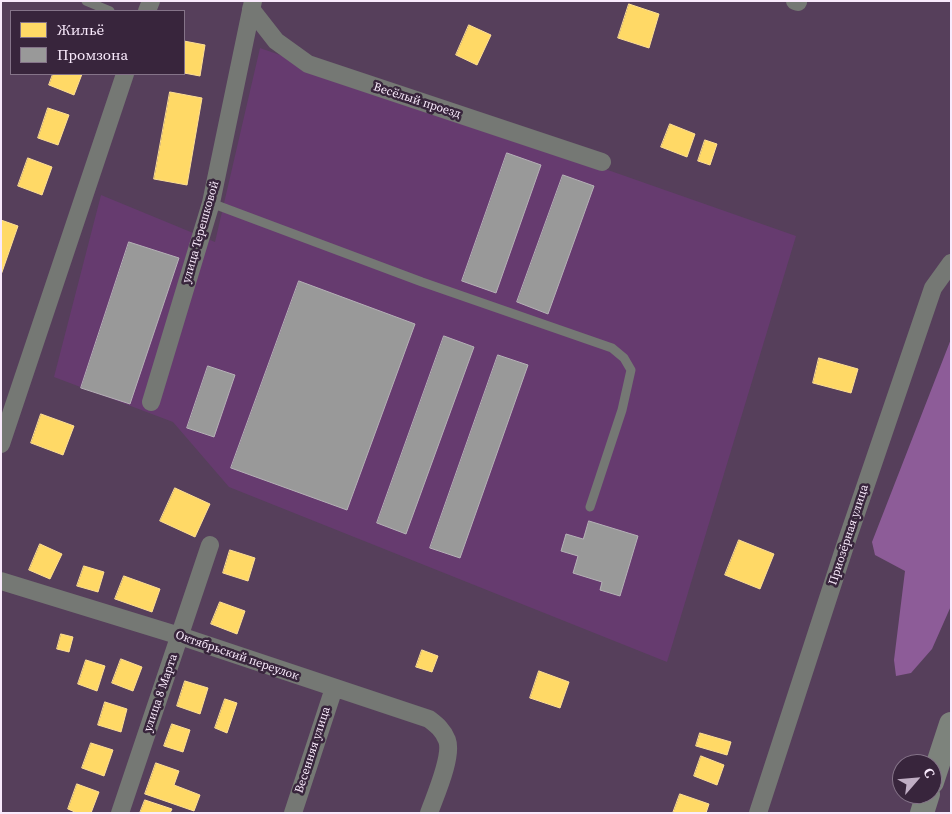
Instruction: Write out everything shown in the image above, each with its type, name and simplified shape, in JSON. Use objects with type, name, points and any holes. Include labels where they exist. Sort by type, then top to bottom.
[{"type":"street","name":"Весёлый проезд","points":[[252,5],[276,40],[308,64],[602,162]]},
{"type":"street","name":"улица Терешковой","points":[[151,402],[211,203],[252,5]]},
{"type":"street","points":[[1,444],[125,75]]},
{"type":"street","name":"Приозёрная улица","points":[[758,813],[932,288],[951,263]]},
{"type":"street","name":"улица 8 Марта","points":[[120,813],[210,545]]},
{"type":"street","name":"Октябрьский переулок","points":[[1,580],[180,636],[429,719],[440,728],[448,742],[447,758],[429,813]]},
{"type":"street","name":"Весенняя улица","points":[[293,813],[334,688]]},
{"type":"street","points":[[941,754],[951,724]]},
{"type":"lane","points":[[86,1],[108,10]]},
{"type":"lane","points":[[211,203],[422,282],[612,348],[624,358],[631,370],[622,410],[590,506]]},
{"type":"shaded area","points":[[260,48],[796,236],[667,662],[229,487],[173,422],[54,377],[101,195],[215,242]]},
{"type":"shaded area","points":[[951,339],[951,606],[932,649],[911,673],[896,676],[894,660],[905,571],[875,555],[872,542]]},
{"type":"building: Жильё","points":[[629,4],[659,14],[649,48],[618,38]]},
{"type":"building: Жильё","points":[[469,25],[491,35],[477,65],[456,55]]},
{"type":"building: Жильё","points":[[185,41],[205,45],[200,76],[185,73]]},
{"type":"building: Жильё","points":[[53,75],[82,75],[74,95],[49,85]]},
{"type":"building: Жильё","points":[[170,92],[202,98],[187,185],[154,179]]},
{"type":"building: Жильё","points":[[48,108],[69,115],[58,145],[38,138]]},
{"type":"building: Жильё","points":[[670,124],[695,134],[687,157],[661,147]]},
{"type":"building: Жильё","points":[[705,140],[717,144],[710,165],[698,161]]},
{"type":"building: Жильё","points":[[28,158],[52,167],[42,195],[18,186]]},
{"type":"building: Жильё","points":[[1,220],[18,226],[1,275]]},
{"type":"building: Жильё","points":[[819,358],[858,369],[851,393],[813,383]]},
{"type":"building: Жильё","points":[[41,414],[74,426],[63,455],[31,443]]},
{"type":"building: Жильё","points":[[175,488],[210,504],[195,537],[160,521]]},
{"type":"building: Жильё","points":[[739,540],[774,554],[760,589],[725,575]]},
{"type":"building: Жильё","points":[[40,544],[62,554],[50,579],[29,570]]},
{"type":"building: Жильё","points":[[230,550],[255,558],[248,581],[223,573]]},
{"type":"building: Жильё","points":[[84,566],[104,572],[98,592],[77,586]]},
{"type":"building: Жильё","points":[[124,576],[160,589],[152,612],[115,599]]},
{"type":"building: Жильё","points":[[220,602],[245,611],[237,634],[211,624]]},
{"type":"building: Жильё","points":[[61,634],[73,637],[69,652],[57,649]]},
{"type":"building: Жильё","points":[[422,650],[438,656],[432,672],[416,667]]},
{"type":"building: Жильё","points":[[121,659],[142,667],[133,691],[112,683]]},
{"type":"building: Жильё","points":[[86,660],[105,666],[97,691],[78,684]]},
{"type":"building: Жильё","points":[[539,671],[569,682],[560,708],[530,698]]},
{"type":"building: Жильё","points":[[185,681],[208,688],[200,714],[177,706]]},
{"type":"building: Жильё","points":[[225,699],[237,703],[227,733],[215,728]]},
{"type":"building: Жильё","points":[[105,702],[127,709],[121,732],[98,725]]},
{"type":"building: Жильё","points":[[172,724],[190,730],[183,752],[164,746]]},
{"type":"building: Жильё","points":[[700,733],[731,742],[727,755],[696,746]]},
{"type":"building: Жильё","points":[[91,743],[113,750],[104,776],[82,768]]},
{"type":"building: Жильё","points":[[701,756],[724,765],[717,785],[694,776]]},
{"type":"building: Жильё","points":[[156,763],[179,771],[174,785],[200,795],[194,811],[145,794]]},
{"type":"building: Жильё","points":[[77,784],[99,792],[91,813],[77,813],[68,809]]},
{"type":"building: Жильё","points":[[680,794],[709,804],[706,813],[673,813]]},
{"type":"building: Жильё","points":[[145,800],[172,809],[170,813],[140,813]]},
{"type":"building: Промзона","points":[[507,153],[541,165],[496,293],[462,281]]},
{"type":"building: Промзона","points":[[563,175],[594,186],[548,314],[517,302]]},
{"type":"building: Промзона","points":[[129,242],[179,258],[130,404],[81,388]]},
{"type":"building: Промзона","points":[[299,281],[415,324],[347,510],[231,468]]},
{"type":"building: Промзона","points":[[444,336],[474,347],[406,534],[377,523]]},
{"type":"building: Промзона","points":[[498,355],[528,365],[460,558],[430,548]]},
{"type":"building: Промзона","points":[[208,366],[235,375],[214,437],[187,428]]},
{"type":"building: Промзона","points":[[589,521],[638,536],[620,596],[600,590],[602,582],[573,573],[578,556],[561,551],[566,534],[583,539]]}]
